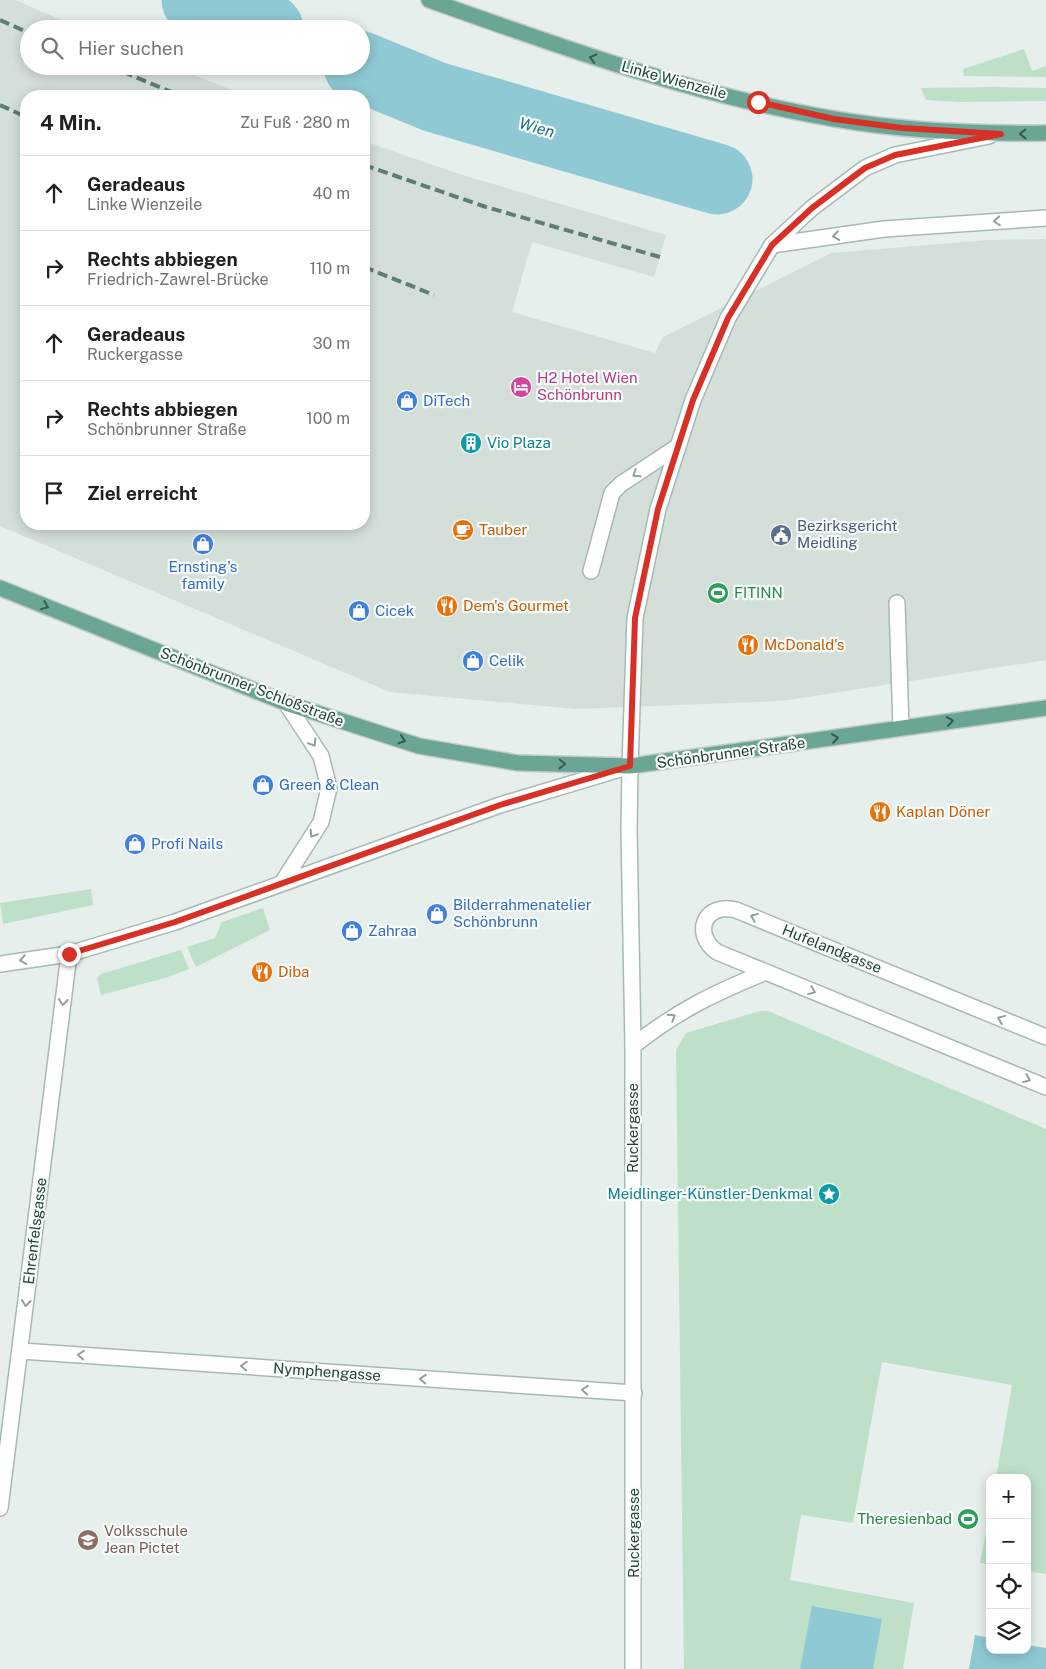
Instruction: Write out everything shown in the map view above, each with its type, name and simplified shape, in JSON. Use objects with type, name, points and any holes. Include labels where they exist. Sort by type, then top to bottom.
[{"type":"main road","name":"Linke Wienzeile","points":[[429,0],[581,54],[683,84],[834,119],[902,128],[1001,134],[1046,133]]},
{"type":"main road","name":"Schönbrunner Schloßstraße","points":[[0,588],[286,703],[419,746],[518,763],[630,766]]},
{"type":"main road","name":"Schönbrunner Straße","points":[[630,766],[1046,708]]},
{"type":"street","name":"Ruckergasse","points":[[633,1669],[633,1046],[629,830],[630,766],[635,618],[658,509],[693,400],[728,318],[772,245],[812,208],[865,168],[895,155],[1001,134]]},
{"type":"street","points":[[772,245],[884,229],[1046,218]]},
{"type":"street","points":[[591,571],[612,493],[621,484],[677,447]]},
{"type":"street","points":[[897,603],[901,728]]},
{"type":"street","points":[[282,883],[321,822],[329,788],[321,756],[286,703]]},
{"type":"street","name":"Schönbrunner Straße","points":[[0,964],[69,954],[175,922],[500,805],[630,766]]},
{"type":"street","name":"Hufelandgasse","points":[[1046,1037],[736,910],[724,907],[711,912],[704,926],[704,936],[708,945],[718,952],[1046,1087]]},
{"type":"street","name":"Ehrenfelsgasse","points":[[0,1508],[69,954]]},
{"type":"street","points":[[633,1046],[661,1024],[688,1007],[766,972]]},
{"type":"street","name":"Nymphengasse","points":[[21,1351],[634,1393]]},
{"type":"shaded area","points":[[0,0],[15,0],[61,20],[20,20],[20,75],[194,75],[232,90],[20,90],[20,530],[370,530],[370,143],[459,174],[666,235],[654,277],[532,242],[512,312],[655,353],[663,337],[831,253],[988,240],[1046,239],[1046,660],[782,701],[576,709],[390,692],[0,526]]},
{"type":"green space","points":[[1024,49],[1032,71],[1046,66],[1046,77],[964,76],[963,69]]},
{"type":"green space","points":[[921,88],[1046,88],[1046,101],[959,102],[926,100]]},
{"type":"green space","points":[[91,889],[93,905],[3,924],[0,903]]},
{"type":"green space","points":[[263,908],[270,930],[196,967],[187,947],[215,938],[222,922]]},
{"type":"green space","points":[[181,950],[189,969],[165,978],[101,995],[97,978],[101,974]]},
{"type":"green space","points":[[760,1011],[768,1011],[1046,1129],[1046,1574],[1031,1572],[1031,1474],[997,1474],[1012,1385],[882,1362],[853,1523],[801,1515],[790,1580],[914,1603],[903,1669],[684,1669],[676,1050],[686,1033]]},
{"type":"green space","points":[[986,1531],[986,1564],[980,1563]]},
{"type":"water","points":[[812,1606],[882,1619],[873,1669],[800,1669]]},
{"type":"water","points":[[975,1635],[986,1637],[986,1654],[1031,1654],[1031,1646],[1046,1648],[1046,1669],[969,1669]]},
{"type":"waterway","name":"Wien","points":[[197,0],[246,20]]},
{"type":"waterway","name":"Wien","points":[[370,70],[435,97],[717,179]]},
{"type":"railway","points":[[0,20],[20,29]]},
{"type":"railway","points":[[131,75],[167,90]]},
{"type":"railway","points":[[0,105],[20,114]]},
{"type":"railway","points":[[370,167],[486,207],[660,257]]},
{"type":"railway","points":[[370,269],[434,295]]},
{"type":"place","name":"H2 Hotel Wien Schönbrunn","points":[[521,387]]},
{"type":"place","name":"DiTech","points":[[407,401]]},
{"type":"place","name":"Vio Plaza","points":[[471,443]]},
{"type":"place","name":"Tauber","points":[[463,530]]},
{"type":"place","name":"Bezirksgericht Meidling","points":[[781,535]]},
{"type":"place","name":"Ernsting's family","points":[[203,544]]},
{"type":"place","name":"FITINN","points":[[718,593]]},
{"type":"place","name":"Dem's Gourmet","points":[[447,606]]},
{"type":"place","name":"Cicek","points":[[359,611]]},
{"type":"place","name":"McDonald's","points":[[748,645]]},
{"type":"place","name":"Celik","points":[[473,661]]},
{"type":"place","name":"Green & Clean","points":[[263,785]]},
{"type":"place","name":"Kaplan Döner","points":[[880,812]]},
{"type":"place","name":"Profi Nails","points":[[135,844]]},
{"type":"place","name":"Bilderrahmenatelier Schönbrunn","points":[[437,914]]},
{"type":"place","name":"Zahraa","points":[[352,931]]},
{"type":"place","name":"Diba","points":[[262,972]]},
{"type":"place","name":"Meidlinger-Künstler-Denkmal","points":[[829,1194]]},
{"type":"place","name":"Theresienbad","points":[[968,1519]]},
{"type":"place","name":"Volksschule Jean Pictet","points":[[88,1540]]},
{"type":"route","points":[[69,954],[175,922],[500,805],[630,766],[635,618],[658,509],[693,400],[728,318],[772,245],[812,208],[865,168],[895,155],[1001,134],[902,128],[834,119],[758,102]]}]
